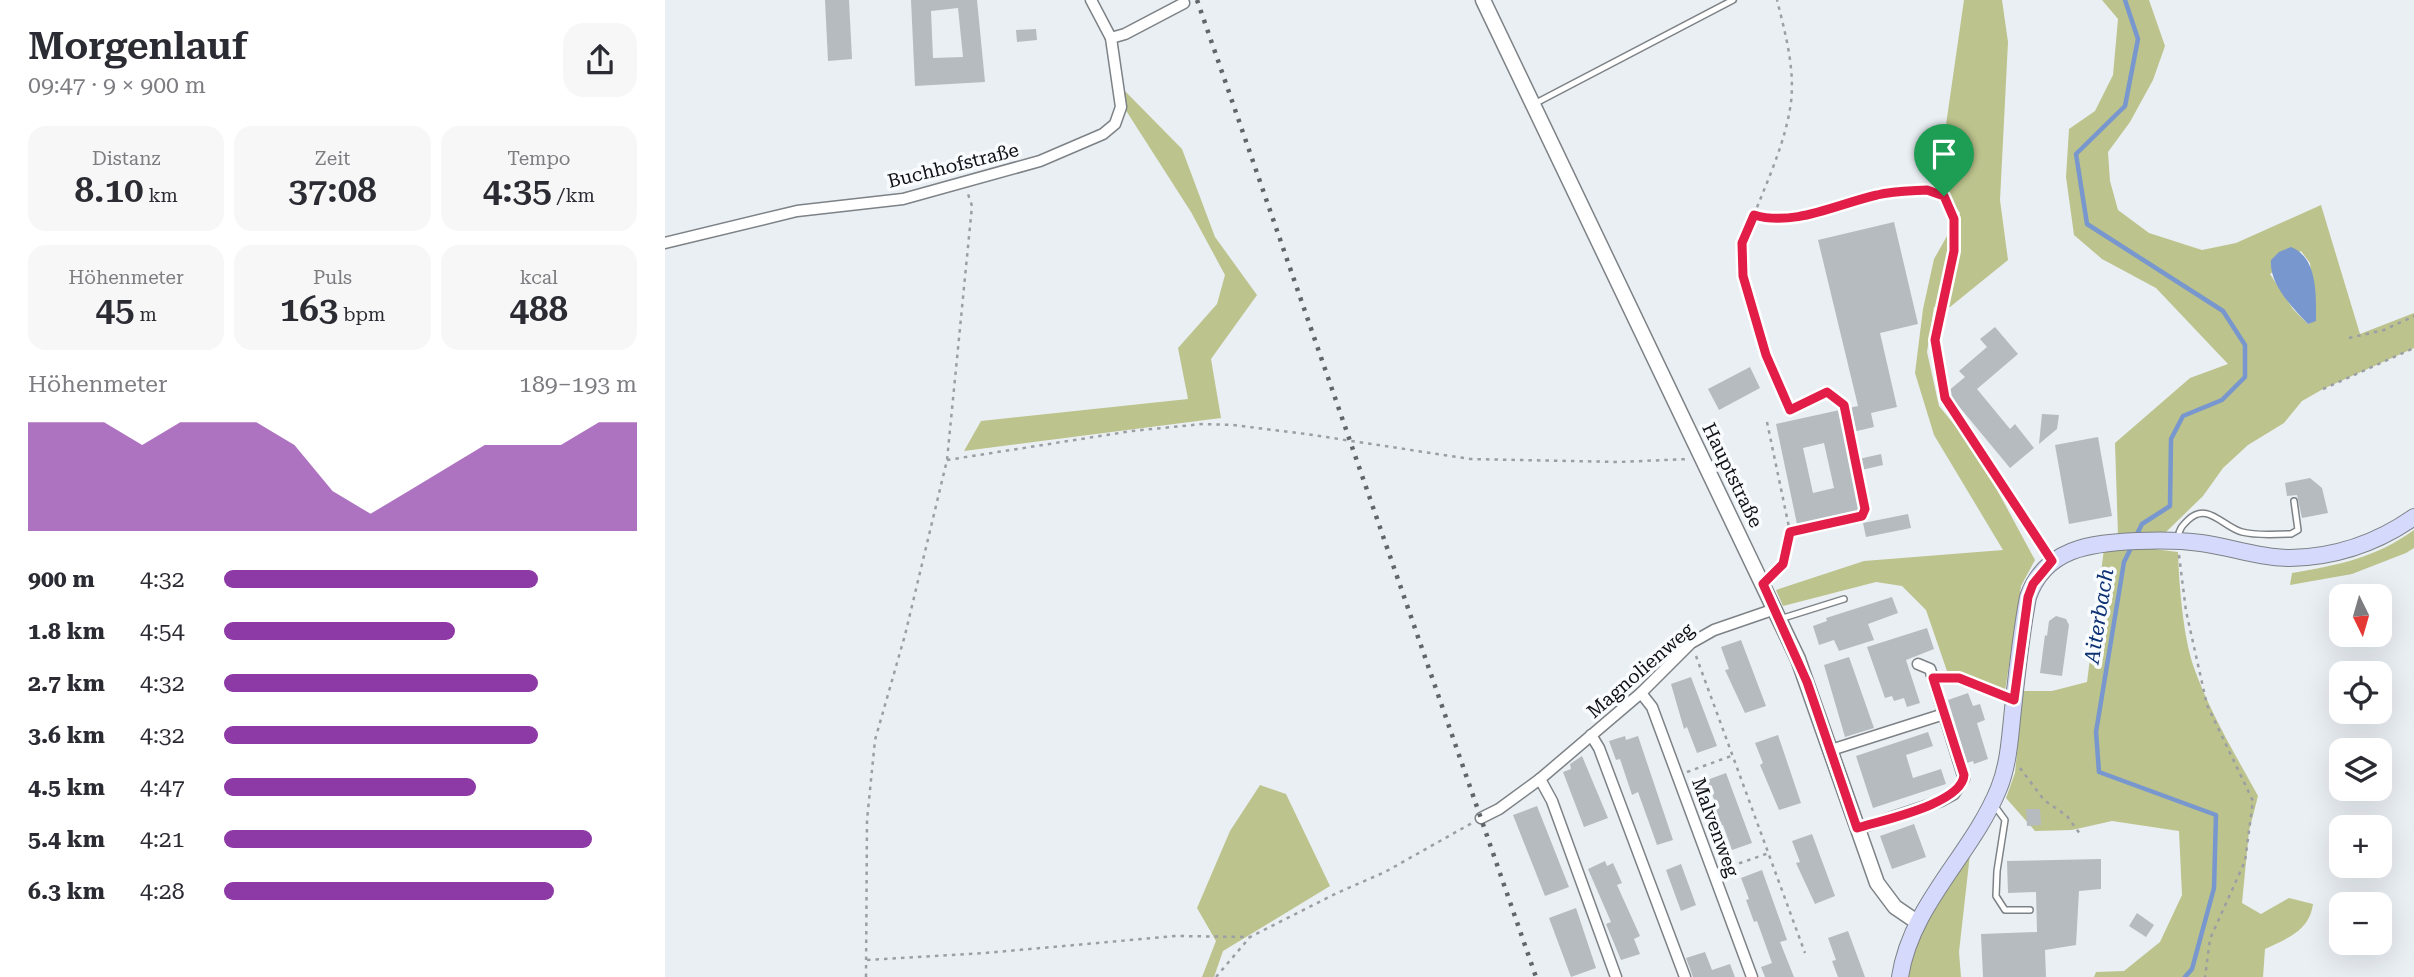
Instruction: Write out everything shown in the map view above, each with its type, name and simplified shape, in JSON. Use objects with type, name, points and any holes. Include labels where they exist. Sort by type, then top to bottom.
[{"type":"main road","points":[[1900,977],[1917,922],[1992,802],[2005,770],[2028,597],[2033,584],[2052,561],[2076,548],[2110,542],[2143,541],[2200,543],[2260,555],[2312,557],[2361,546],[2414,517]]},
{"type":"street","name":"Buchhofstraße","points":[[665,243],[797,211],[903,199],[1040,161],[1111,130],[1121,107],[1111,38],[1091,0]]},
{"type":"street","name":"Hauptstraße","points":[[1483,0],[1777,614],[1807,682],[1880,891],[1895,907],[1917,922]]},
{"type":"street","points":[[1111,38],[1125,34],[1184,3]]},
{"type":"street","name":"Magnolienweg","points":[[1481,818],[1499,809],[1540,779],[1640,693],[1691,643],[1714,630],[1777,614]]},
{"type":"street","points":[[1857,828],[1941,801],[1954,794],[1963,783],[1964,775],[1930,669],[1918,664]]},
{"type":"street","name":"Malvenweg","points":[[1640,693],[1652,707],[1752,977]]},
{"type":"street","points":[[1831,750],[1944,714]]},
{"type":"street","points":[[1591,735],[1599,748],[1685,977]]},
{"type":"street","points":[[1540,779],[1552,801],[1616,977]]},
{"type":"lane","points":[[1532,105],[1733,0]]},
{"type":"lane","points":[[1945,398],[2052,561]]},
{"type":"lane","points":[[2177,541],[2180,528],[2200,512],[2208,513],[2241,532],[2291,534],[2298,530],[2294,501]]},
{"type":"lane","points":[[1777,614],[1844,599]]},
{"type":"lane","points":[[1992,802],[2005,820],[1996,896],[2005,910],[2030,910]]},
{"type":"path","points":[[1777,0],[1788,46],[1791,101],[1777,157],[1742,243],[1740,259],[1771,367],[1790,410],[1827,392],[1844,405],[1865,509],[1862,516],[1790,532]]},
{"type":"path","points":[[866,977],[867,820],[876,740],[905,635],[947,460],[972,206],[963,181]]},
{"type":"path","points":[[1754,215],[1772,221],[1811,214],[1879,194],[1927,190],[1944,196],[1954,219],[1954,240],[1935,340],[1945,398]]},
{"type":"path","points":[[2349,338],[2383,330],[2414,316]]},
{"type":"path","points":[[2323,389],[2414,348]]},
{"type":"path","points":[[1763,584],[1783,564],[1790,532],[1767,422]]},
{"type":"path","points":[[947,460],[1132,431],[1203,424],[1306,433],[1470,459],[1619,462],[1702,457]]},
{"type":"path","points":[[2177,541],[2186,611],[2207,705],[2253,801],[2245,861],[2210,939],[2205,977]]},
{"type":"path","points":[[1691,643],[1805,953]]},
{"type":"path","points":[[1933,678],[1959,678],[2014,700]]},
{"type":"path","points":[[2008,751],[2044,800],[2067,816],[2080,834]]},
{"type":"path","points":[[1699,768],[1734,755]]},
{"type":"path","points":[[1216,977],[1250,937],[1396,866],[1481,818]]},
{"type":"path","points":[[1735,865],[1769,853]]},
{"type":"path","points":[[867,960],[985,953],[1176,936],[1250,937]]},
{"type":"green space","points":[[1964,0],[2002,0],[2008,42],[2000,200],[2008,260],[1950,307],[1934,307],[1927,352],[1939,406],[1976,451],[2035,560],[2021,586],[2005,691],[1947,671],[1926,610],[1902,586],[1876,582],[1783,606],[1776,590],[1864,561],[2003,550],[1934,435],[1915,373],[1923,309],[1934,259],[1960,213],[1938,180]]},
{"type":"green space","points":[[2102,0],[2149,0],[2165,46],[2153,80],[2130,122],[2108,152],[2110,181],[2118,210],[2149,233],[2202,250],[2236,243],[2321,205],[2360,334],[2414,313],[2414,348],[2302,401],[2284,423],[2248,445],[2223,468],[2203,496],[2165,533],[2118,535],[2115,443],[2190,378],[2228,364],[2156,288],[2102,259],[2074,235],[2066,177],[2069,129],[2095,111],[2113,75],[2118,19]],"holes":[[[2301,251],[2310,263],[2316,320],[2308,324],[2293,309],[2270,274]]]},
{"type":"green space","points":[[1122,88],[1182,149],[1215,237],[1257,295],[1211,359],[1221,418],[964,451],[981,421],[1188,399],[1178,348],[1217,304],[1225,275],[1191,212],[1125,109]]},
{"type":"green space","points":[[2414,530],[2414,548],[2406,553],[2352,574],[2290,585],[2292,573],[2371,554]]},
{"type":"green space","points":[[2146,548],[2178,552],[2184,624],[2193,665],[2215,716],[2258,796],[2249,831],[2242,903],[2261,914],[2289,898],[2313,904],[2302,927],[2265,949],[2263,977],[2094,977],[2096,972],[2124,971],[2160,942],[2182,895],[2179,831],[2112,821],[2072,830],[2035,831],[2006,798],[2015,773],[2023,691],[2052,691],[2087,682],[2104,549]]},
{"type":"green space","points":[[1260,785],[1286,794],[1330,886],[1223,951],[1214,977],[1202,977],[1216,941],[1197,908],[1230,831]]},
{"type":"green space","points":[[1970,854],[1959,952],[1961,977],[1906,977],[1922,927]]},
{"type":"water","points":[[2291,247],[2300,252],[2306,260],[2314,278],[2316,321],[2308,324],[2283,295],[2271,269],[2271,260],[2279,252]]},
{"type":"building","points":[[825,0],[849,0],[852,59],[828,61]]},
{"type":"building","points":[[911,0],[977,0],[985,82],[915,86]],"holes":[[[958,8],[963,57],[933,58],[931,11]]]},
{"type":"building","points":[[1036,29],[1037,40],[1017,42],[1016,30]]},
{"type":"building","points":[[1894,222],[1918,324],[1880,333],[1897,407],[1871,413],[1874,427],[1844,434],[1850,461],[1881,454],[1883,465],[1853,472],[1861,511],[1797,524],[1776,424],[1858,406],[1818,240]],"holes":[[[1824,443],[1834,488],[1813,493],[1803,448]]]},
{"type":"building","points":[[1995,327],[2018,354],[1977,389],[2010,429],[2015,424],[2034,448],[2010,468],[1947,392],[1965,377],[1959,371],[1987,347],[1980,339]]},
{"type":"building","points":[[1750,367],[1760,388],[1719,410],[1708,389]]},
{"type":"building","points":[[2042,414],[2059,415],[2057,429],[2039,444]]},
{"type":"building","points":[[2098,437],[2112,516],[2069,524],[2055,445]]},
{"type":"building","points":[[2310,478],[2322,488],[2328,513],[2302,518],[2297,495],[2287,496],[2285,483]]},
{"type":"building","points":[[1908,514],[1911,528],[1866,537],[1863,523]]},
{"type":"building","points":[[1892,597],[1898,613],[1868,624],[1874,640],[1839,651],[1834,640],[1819,645],[1813,626],[1827,621],[1826,618]]},
{"type":"building","points":[[2056,616],[2066,619],[2069,625],[2062,676],[2040,673],[2045,635],[2047,636],[2049,621]]},
{"type":"building","points":[[1927,628],[1934,649],[1906,660],[1920,703],[1907,707],[1904,698],[1894,701],[1892,696],[1885,698],[1867,647]]},
{"type":"building","points":[[1741,640],[1766,706],[1745,713],[1725,670],[1729,669],[1721,647]]},
{"type":"building","points":[[1849,657],[1874,728],[1845,737],[1824,665]]},
{"type":"building","points":[[1691,677],[1717,746],[1697,753],[1687,727],[1684,729],[1671,684]]},
{"type":"building","points":[[1968,693],[1973,706],[1980,704],[1985,720],[1977,723],[1988,759],[1974,764],[1973,761],[1967,763],[1948,700]]},
{"type":"building","points":[[1928,732],[1933,746],[1906,755],[1913,778],[1941,769],[1946,784],[1873,808],[1856,756]]},
{"type":"building","points":[[1778,735],[1801,803],[1779,810],[1760,765],[1763,763],[1755,743]]},
{"type":"building","points":[[1625,736],[1626,740],[1638,736],[1673,840],[1657,845],[1638,792],[1632,795],[1620,759],[1616,760],[1609,741]]},
{"type":"building","points":[[1582,756],[1608,818],[1584,827],[1563,772],[1571,769],[1570,764]]},
{"type":"building","points":[[1726,773],[1752,843],[1732,850],[1723,825],[1719,826],[1710,804],[1715,802],[1707,780]]},
{"type":"building","points":[[1537,806],[1569,887],[1545,896],[1513,815]]},
{"type":"building","points":[[2026,809],[2040,809],[2041,825],[2027,826]]},
{"type":"building","points":[[1914,824],[1926,857],[1892,869],[1880,836]]},
{"type":"building","points":[[1812,834],[1835,896],[1815,904],[1796,863],[1800,862],[1792,841]]},
{"type":"building","points":[[2101,859],[2101,889],[2079,891],[2076,945],[2045,950],[2046,977],[1983,977],[1981,934],[2037,932],[2036,892],[2008,893],[2007,861]]},
{"type":"building","points":[[1605,861],[1607,866],[1613,863],[1622,883],[1617,885],[1640,936],[1634,939],[1640,954],[1621,960],[1606,924],[1611,922],[1588,869]]},
{"type":"building","points":[[1681,864],[1696,905],[1681,911],[1666,870]]},
{"type":"building","points":[[1762,870],[1787,940],[1780,942],[1794,977],[1765,977],[1761,967],[1772,963],[1757,921],[1754,922],[1741,878]]},
{"type":"building","points":[[1576,908],[1596,968],[1571,977],[1549,918]]},
{"type":"building","points":[[2137,913],[2154,925],[2146,937],[2129,926]]},
{"type":"building","points":[[1848,931],[1865,977],[1838,977],[1832,961],[1836,960],[1828,938]]},
{"type":"building","points":[[1705,952],[1712,970],[1730,964],[1735,977],[1693,977],[1686,958]]},
{"type":"waterway","name":"Aiterbach","points":[[2125,0],[2138,39],[2125,106],[2076,154],[2087,224],[2223,311],[2245,345],[2245,377],[2222,400],[2183,416],[2171,439],[2170,506],[2142,524],[2135,538]]},
{"type":"waterway","name":"Aiterbach","points":[[2132,546],[2124,562],[2096,732],[2099,772],[2216,815],[2214,888],[2192,969],[2185,977]]},
{"type":"railway","points":[[1197,0],[1536,977]]},
{"type":"route","points":[[1927,190],[1944,196],[1954,219],[1954,251],[1935,340],[1945,398],[2052,561],[2041,571],[2028,597],[2014,700],[1959,678],[1933,678],[1964,775],[1963,783],[1954,794],[1941,801],[1857,828],[1807,682],[1763,584],[1783,564],[1790,532],[1862,516],[1865,509],[1844,405],[1827,392],[1790,410],[1775,379],[1743,276],[1740,259],[1742,243],[1754,215],[1772,221],[1811,214],[1879,194],[1927,190]]}]
